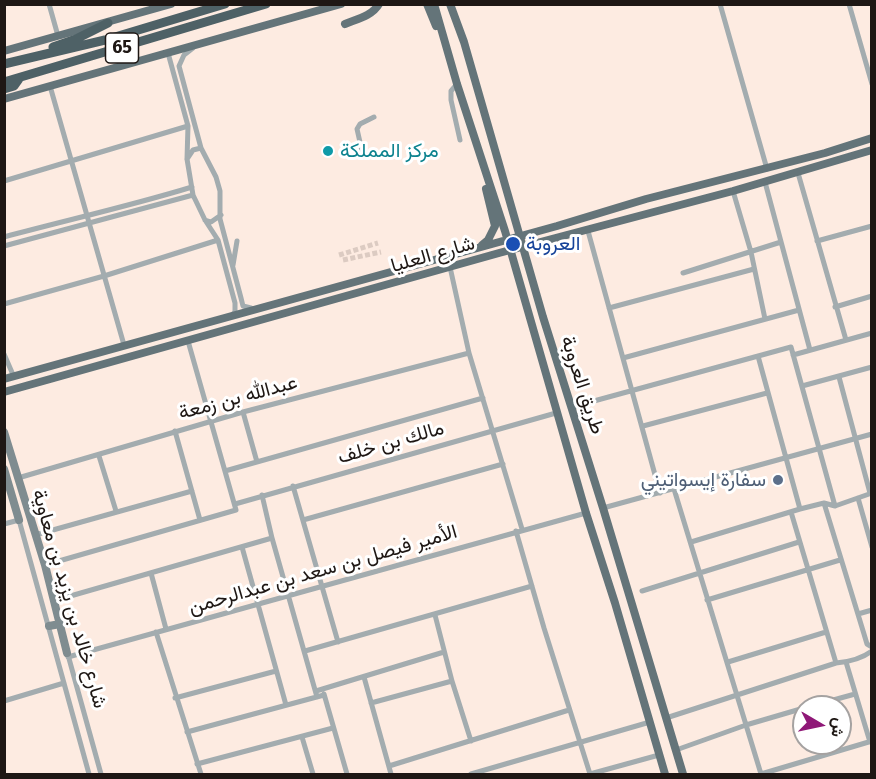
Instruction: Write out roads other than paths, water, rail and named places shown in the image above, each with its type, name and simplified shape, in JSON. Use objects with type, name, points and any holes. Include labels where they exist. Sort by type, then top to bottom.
[{"type":"highway","name":"65","points":[[4,64],[105,40],[225,4]]},
{"type":"highway","name":"65","points":[[4,82],[266,4]]},
{"type":"highway","points":[[35,57],[108,23]]},
{"type":"highway","points":[[4,89],[14,86],[21,78]]},
{"type":"main road","points":[[4,51],[171,4]]},
{"type":"main road","points":[[4,99],[341,4]]},
{"type":"main road","points":[[345,24],[368,15],[376,10],[379,4]]},
{"type":"main road","points":[[427,4],[437,31],[447,46]]},
{"type":"main road","name":"طريق العروبة","points":[[434,4],[483,168],[507,238],[556,413],[665,774]]},
{"type":"main road","name":"طريق العروبة","points":[[450,4],[464,42],[523,247],[683,774]]},
{"type":"main road","points":[[456,4],[463,27],[464,42]]},
{"type":"main road","name":"شارع العليا","points":[[9,378],[872,138]]},
{"type":"main road","name":"شارع العليا","points":[[4,392],[510,250],[798,173],[872,150]]},
{"type":"main road","points":[[802,159],[796,163],[794,168],[801,171],[829,163]]},
{"type":"main road","points":[[480,247],[488,240],[495,226],[483,168]]},
{"type":"main road","points":[[225,318],[235,320],[234,325],[228,330]]},
{"type":"main road","name":"شارع خالد بن يزيد بن معاوية","points":[[4,432],[45,565],[68,655]]},
{"type":"main road","name":"شارع خالد بن يزيد بن معاوية","points":[[4,469],[19,520]]},
{"type":"main road","points":[[49,626],[60,624]]},
{"type":"street","points":[[49,4],[58,36]]},
{"type":"street","points":[[720,4],[767,169]]},
{"type":"street","points":[[849,4],[869,61],[872,84]]},
{"type":"street","points":[[195,46],[184,55],[179,66],[201,148],[216,177],[220,191],[220,219],[243,306],[256,309]]},
{"type":"street","points":[[168,53],[188,126],[187,159],[194,195],[205,220],[218,240],[236,306],[235,312],[225,318]]},
{"type":"street","points":[[174,78],[184,100],[188,103]]},
{"type":"street","points":[[457,84],[451,91],[451,100],[460,140]]},
{"type":"street","points":[[50,86],[124,345]]},
{"type":"street","points":[[374,117],[360,124],[357,129],[362,151],[371,155],[383,154]]},
{"type":"street","points":[[4,181],[188,126]]},
{"type":"street","points":[[187,159],[193,150],[201,148]]},
{"type":"street","points":[[798,173],[846,340]]},
{"type":"street","points":[[765,182],[810,350]]},
{"type":"street","points":[[4,237],[86,215],[112,211],[192,187]]},
{"type":"street","points":[[733,191],[751,252],[765,319]]},
{"type":"street","points":[[4,246],[194,195]]},
{"type":"street","points":[[205,220],[212,222],[221,215]]},
{"type":"street","points":[[817,241],[872,226]]},
{"type":"street","points":[[588,231],[660,493]]},
{"type":"street","points":[[4,304],[104,276],[218,240]]},
{"type":"street","points":[[232,267],[237,241]]},
{"type":"street","points":[[683,273],[781,242]]},
{"type":"street","points":[[450,267],[469,353],[503,464],[532,586],[590,774],[658,755]]},
{"type":"street","points":[[609,308],[754,269]]},
{"type":"street","points":[[835,307],[872,296]]},
{"type":"street","points":[[624,358],[799,310]]},
{"type":"street","points":[[794,355],[872,333]]},
{"type":"street","points":[[188,341],[236,507]]},
{"type":"street","points":[[572,408],[791,347],[835,506]]},
{"type":"street","name":"عبدالله بن زمعة","points":[[18,478],[243,412],[469,353]]},
{"type":"street","points":[[4,354],[9,378]]},
{"type":"street","points":[[758,356],[800,509]]},
{"type":"street","points":[[802,386],[872,367]]},
{"type":"street","points":[[691,542],[824,502],[835,506],[871,493],[839,377]]},
{"type":"street","points":[[643,426],[767,393]]},
{"type":"street","points":[[225,471],[483,398]]},
{"type":"street","points":[[243,412],[257,462]]},
{"type":"street","name":"مالك بن خلف","points":[[45,565],[200,520],[262,495],[556,413]]},
{"type":"street","points":[[175,431],[200,520]]},
{"type":"street","points":[[603,508],[872,434]]},
{"type":"street","points":[[99,456],[116,511]]},
{"type":"street","points":[[303,520],[503,464]]},
{"type":"street","points":[[293,486],[338,642]]},
{"type":"street","points":[[674,489],[761,774],[871,742],[846,662]]},
{"type":"street","points":[[35,535],[192,491]]},
{"type":"street","points":[[262,495],[305,651],[347,774]]},
{"type":"street","points":[[858,498],[872,547]]},
{"type":"street","points":[[666,718],[836,663],[865,656],[872,649],[867,644],[824,502]]},
{"type":"street","points":[[791,512],[836,663]]},
{"type":"street","name":"الأمير فيصل بن سعد بن عبدالرحمن","points":[[68,655],[586,513]]},
{"type":"street","points":[[4,524],[19,520]]},
{"type":"street","name":"شارع خالد بن يزيد بن معاوية","points":[[19,520],[89,774]]},
{"type":"street","points":[[53,601],[272,538]]},
{"type":"street","points":[[642,591],[799,542]]},
{"type":"street","points":[[242,547],[286,705]]},
{"type":"street","points":[[708,600],[840,560]]},
{"type":"street","points":[[151,573],[166,629]]},
{"type":"street","points":[[305,651],[532,586]]},
{"type":"street","points":[[858,614],[872,610]]},
{"type":"street","points":[[435,615],[471,741]]},
{"type":"street","points":[[156,632],[175,698],[201,774]]},
{"type":"street","points":[[728,662],[826,632]]},
{"type":"street","points":[[187,732],[286,705],[363,677],[444,652]]},
{"type":"street","name":"شارع خالد بن يزيد بن معاوية","points":[[68,655],[101,774]]},
{"type":"street","points":[[175,698],[276,671]]},
{"type":"street","points":[[363,677],[391,774]]},
{"type":"street","points":[[371,703],[452,681]]},
{"type":"street","points":[[4,701],[64,683]]},
{"type":"street","points":[[389,766],[569,710]]},
{"type":"street","points":[[676,750],[746,724],[792,711]]},
{"type":"street","points":[[471,774],[650,722]]},
{"type":"street","points":[[197,764],[333,728]]},
{"type":"street","points":[[302,737],[313,774]]},
{"type":"tunnel","points":[[339,255],[378,243]]},
{"type":"tunnel","points":[[343,260],[381,252]]},
{"type":"place","name":"مركز المملكة","points":[[328,151]]},
{"type":"place","name":"العروبة","points":[[513,244]]},
{"type":"place","name":"سفارة إيسواتيني","points":[[778,480]]}]
